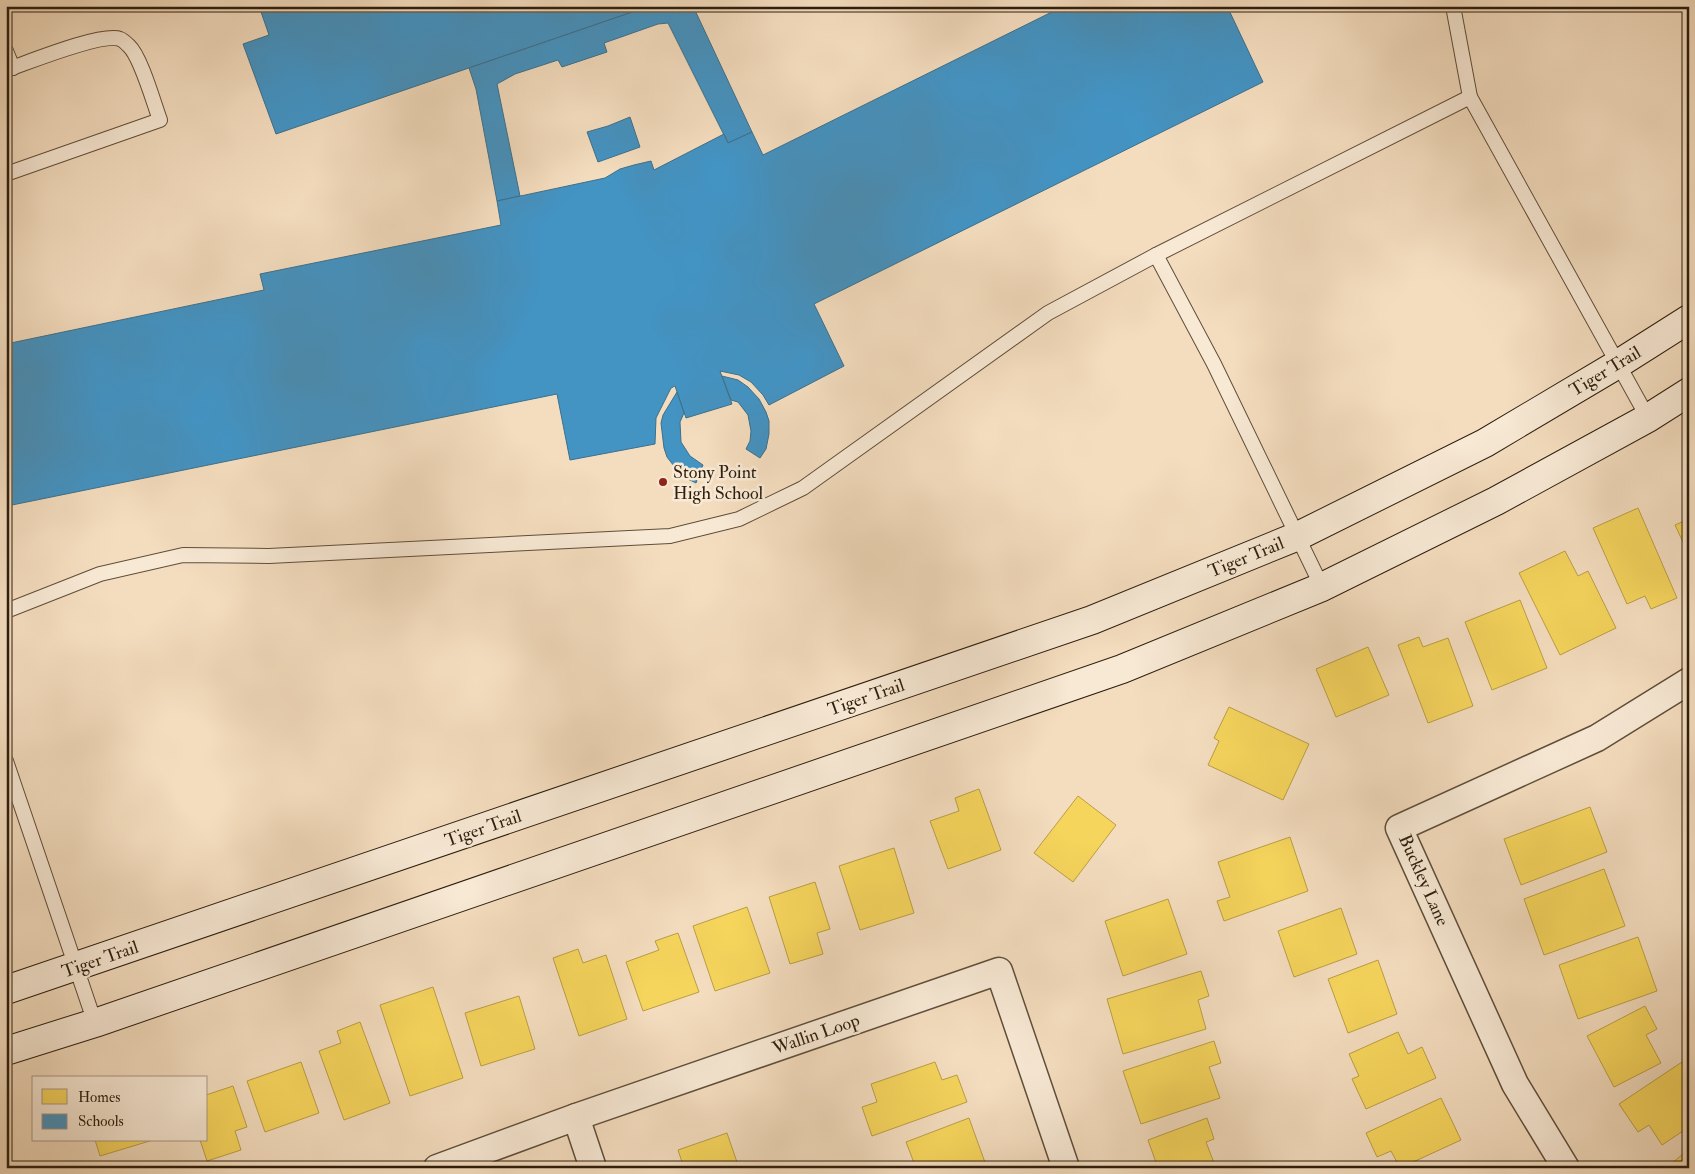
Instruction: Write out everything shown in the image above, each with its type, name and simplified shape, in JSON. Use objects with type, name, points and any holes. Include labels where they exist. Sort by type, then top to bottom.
[{"type":"street","name":"Tiger Trail","points":[[6,990],[1092,620],[1298,536],[1485,443],[1618,364],[1689,319]]},
{"type":"street","points":[[6,1052],[95,1024],[1122,669],[1322,587],[1496,501],[1648,418],[1689,392]]},
{"type":"street","name":"Buckley Lane","points":[[1566,1168],[1515,1084],[1399,828],[1597,738],[1689,681]]},
{"type":"street","name":"Wallin Loop","points":[[437,1168],[576,1117],[998,971],[1066,1168]]},
{"type":"street","points":[[576,1117],[594,1168]]},
{"type":"lane","points":[[1453,6],[1470,97],[1648,418]]},
{"type":"lane","points":[[6,51],[10,69],[61,50],[99,40],[119,39],[130,47],[138,58],[160,120],[6,174]]},
{"type":"lane","points":[[6,611],[100,574],[183,554],[269,556],[670,536],[739,519],[803,488],[1048,313],[1156,256],[1470,97]]},
{"type":"lane","points":[[1156,256],[1214,364],[1322,587]]},
{"type":"lane","points":[[6,761],[95,1024]]},
{"type":"building: Homes","points":[[1638,508],[1677,598],[1651,609],[1645,596],[1627,604],[1593,528]]},
{"type":"building: Homes","points":[[1689,519],[1689,555],[1675,525]]},
{"type":"building: Homes","points":[[1565,551],[1578,576],[1588,571],[1616,628],[1560,655],[1519,573]]},
{"type":"building: Homes","points":[[1520,600],[1547,668],[1492,690],[1465,622]]},
{"type":"building: Homes","points":[[1419,637],[1423,647],[1448,638],[1473,706],[1428,723],[1398,645]]},
{"type":"building: Homes","points":[[1368,647],[1389,695],[1336,717],[1316,669]]},
{"type":"building: Homes","points":[[1229,707],[1309,744],[1283,800],[1208,765],[1219,741],[1214,738]]},
{"type":"building: Homes","points":[[979,789],[1001,850],[948,869],[930,821],[959,811],[955,798]]},
{"type":"building: Homes","points":[[1078,796],[1116,825],[1073,882],[1034,853]]},
{"type":"building: Homes","points":[[1590,807],[1607,852],[1521,885],[1504,839]]},
{"type":"building: Homes","points":[[1290,837],[1308,891],[1224,921],[1217,901],[1230,897],[1218,862]]},
{"type":"building: Homes","points":[[894,848],[914,913],[860,930],[839,866]]},
{"type":"building: Homes","points":[[1604,869],[1625,926],[1544,955],[1524,899]]},
{"type":"building: Homes","points":[[815,882],[830,929],[817,933],[823,954],[790,964],[769,897]]},
{"type":"building: Homes","points":[[1168,899],[1187,954],[1123,976],[1105,921]]},
{"type":"building: Homes","points":[[747,907],[770,973],[715,991],[693,926]]},
{"type":"building: Homes","points":[[1341,908],[1357,954],[1294,977],[1278,931]]},
{"type":"building: Homes","points":[[678,933],[699,992],[643,1011],[626,962],[659,950],[655,941]]},
{"type":"building: Homes","points":[[1638,937],[1657,991],[1578,1019],[1559,965]]},
{"type":"building: Homes","points":[[578,949],[583,963],[606,955],[627,1019],[579,1036],[553,958]]},
{"type":"building: Homes","points":[[1378,960],[1397,1014],[1348,1033],[1328,979]]},
{"type":"building: Homes","points":[[1201,971],[1209,996],[1198,1000],[1206,1029],[1123,1054],[1107,999]]},
{"type":"building: Homes","points":[[433,987],[463,1078],[410,1096],[380,1005]]},
{"type":"building: Homes","points":[[519,996],[535,1049],[481,1066],[465,1013]]},
{"type":"building: Homes","points":[[1645,1006],[1657,1029],[1646,1035],[1661,1063],[1614,1087],[1587,1036]]},
{"type":"building: Homes","points":[[360,1022],[390,1103],[344,1120],[319,1051],[341,1043],[337,1031]]},
{"type":"building: Homes","points":[[1398,1032],[1408,1054],[1422,1047],[1436,1078],[1366,1109],[1352,1079],[1359,1076],[1349,1054]]},
{"type":"building: Homes","points":[[1214,1041],[1221,1063],[1209,1067],[1220,1098],[1141,1124],[1123,1071]]},
{"type":"building: Homes","points":[[301,1062],[319,1113],[265,1132],[247,1081]]},
{"type":"building: Homes","points":[[935,1062],[942,1080],[957,1075],[967,1102],[872,1136],[862,1107],[877,1102],[871,1084]]},
{"type":"building: Homes","points":[[1682,1062],[1689,1072],[1689,1127],[1662,1145],[1649,1125],[1638,1132],[1619,1104]]},
{"type":"building: Homes","points":[[233,1086],[247,1127],[235,1131],[241,1150],[207,1161],[201,1142],[208,1142],[208,1094]]},
{"type":"building: Homes","points":[[1441,1098],[1461,1140],[1400,1168],[1391,1151],[1377,1157],[1366,1133]]},
{"type":"building: Homes","points":[[969,1118],[987,1168],[916,1168],[906,1142]]},
{"type":"building: Homes","points":[[1207,1118],[1214,1139],[1206,1142],[1216,1168],[1158,1168],[1148,1140]]},
{"type":"building: Homes","points":[[727,1133],[739,1168],[684,1168],[678,1150]]},
{"type":"building: Homes","points":[[96,1142],[146,1142],[100,1156]]},
{"type":"building: Homes","points":[[1689,1149],[1689,1168],[1666,1168]]},
{"type":"building: Homes","points":[[1475,1162],[1479,1168],[1465,1168]]},
{"type":"building: Schools","points":[[259,6],[650,6],[276,134],[243,44],[269,35]]},
{"type":"building: Schools","points":[[650,6],[693,6],[752,132],[728,143],[668,23],[658,24],[604,43],[607,52],[562,67],[558,60],[515,74],[497,84],[520,196],[497,201],[476,89],[469,68]]},
{"type":"building: Schools","points":[[1064,6],[1227,6],[1263,82],[814,304],[844,366],[769,405],[751,382],[739,375],[720,371],[732,404],[686,418],[675,386],[671,388],[656,418],[655,444],[570,460],[557,394],[12,505],[6,477],[6,344],[264,290],[260,274],[501,225],[497,201],[605,178],[620,169],[651,161],[654,170],[724,134],[728,143],[752,132],[763,155]]},
{"type":"building: Schools","points":[[630,117],[640,147],[598,162],[587,132]]},
{"type":"building: Schools","points":[[722,376],[738,380],[748,387],[759,399],[766,412],[769,421],[769,434],[766,449],[760,458],[746,449],[750,441],[751,431],[748,415],[738,402],[731,400]]},
{"type":"building: Schools","points":[[677,392],[684,413],[680,422],[681,442],[690,456],[703,465],[696,483],[682,476],[667,457],[664,448],[661,423],[663,415]]},
{"type":"place","name":"Stony Point High School","points":[[663,482]]}]
